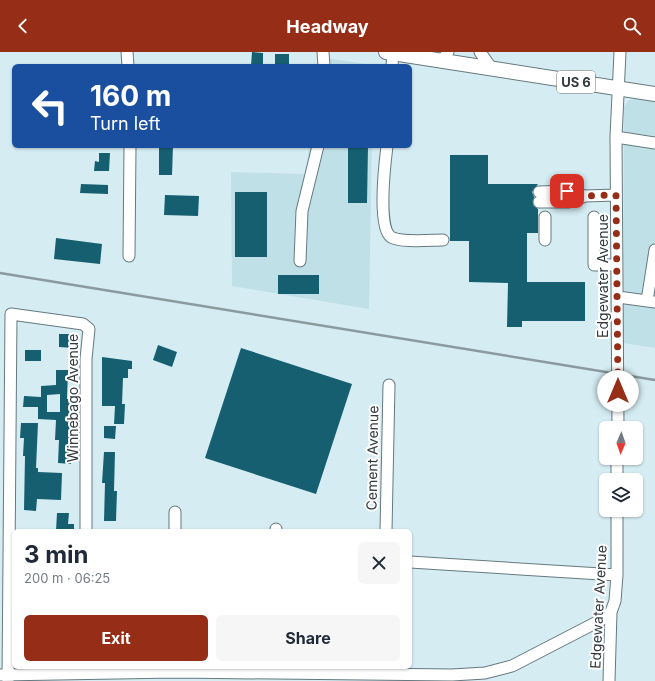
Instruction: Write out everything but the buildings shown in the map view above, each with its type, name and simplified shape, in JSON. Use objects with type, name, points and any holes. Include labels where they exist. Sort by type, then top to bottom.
[{"type":"main road","name":"US 6","points":[[390,57],[445,57],[492,69],[655,94]]},
{"type":"street","points":[[128,52],[128,64]]},
{"type":"street","points":[[324,52],[324,64]]},
{"type":"street","points":[[480,52],[492,69]]},
{"type":"street","name":"Edgewater Avenue","points":[[618,421],[616,137],[617,89],[620,52]]},
{"type":"street","points":[[616,137],[655,143]]},
{"type":"street","points":[[130,148],[130,256]]},
{"type":"street","points":[[300,261],[302,211],[318,148]]},
{"type":"street","points":[[387,148],[384,176],[383,218],[385,230],[391,237],[403,239],[443,240]]},
{"type":"street","points":[[539,197],[568,202],[584,196],[616,195]]},
{"type":"street","points":[[545,217],[545,240]]},
{"type":"street","points":[[594,217],[594,265],[617,265]]},
{"type":"street","points":[[618,297],[651,302],[655,250]]},
{"type":"street","name":"Winnebago Avenue","points":[[5,677],[11,314],[83,324],[89,329],[86,359],[86,529]]},
{"type":"street","name":"Cement Avenue","points":[[386,529],[389,385]]},
{"type":"street","points":[[175,512],[175,529]]},
{"type":"street","name":"Edgewater Avenue","points":[[609,681],[611,612],[616,601],[617,517]]},
{"type":"street","points":[[412,562],[617,575]]},
{"type":"street","points":[[5,677],[86,674],[276,673],[383,674],[452,678],[484,673],[512,666],[602,620],[611,612]]},
{"type":"shaded area","points":[[319,57],[366,64],[319,64]]},
{"type":"shaded area","points":[[636,99],[655,102],[655,348],[623,343],[624,106],[629,100]]},
{"type":"shaded area","points":[[309,148],[372,148],[369,309],[232,286],[231,172],[306,174]]},
{"type":"railway","points":[[0,273],[655,380]]},
{"type":"route","points":[[567,191],[584,196],[616,195],[618,391]]}]
